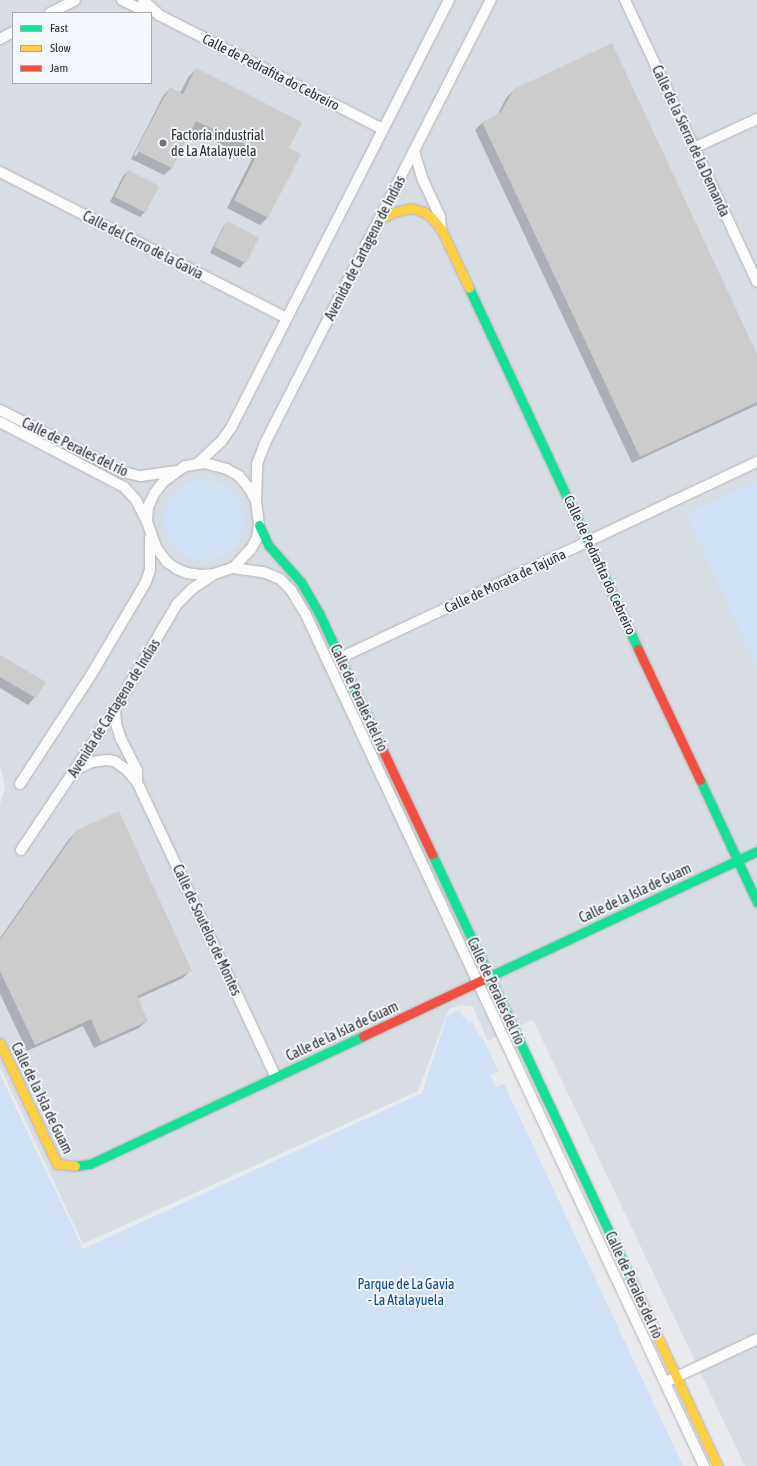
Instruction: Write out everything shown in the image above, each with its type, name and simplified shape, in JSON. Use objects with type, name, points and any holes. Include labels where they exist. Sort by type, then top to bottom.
[{"type":"street","points":[[52,12],[75,0]]},
{"type":"street","name":"Calle de Pedrafita do Cebreiro","points":[[122,0],[149,12]]},
{"type":"street","name":"Calle de Pedrafita do Cebreiro","points":[[143,0],[152,12]]},
{"type":"street","points":[[197,464],[216,465],[239,476],[249,488],[256,501],[259,526],[257,538],[251,549],[233,568],[214,574],[187,574],[167,562],[157,549],[150,534],[147,522],[148,507],[154,494],[164,481],[177,471],[197,464],[214,450],[227,433],[449,0]]},
{"type":"street","name":"Avenida de Cartagena de Indias","points":[[256,501],[257,464],[265,443],[491,0]]},
{"type":"street","name":"Calle de la Sierra de la Demanda","points":[[625,0],[757,282]]},
{"type":"street","name":"Calle de Pedrafita do Cebreiro","points":[[153,14],[383,129]]},
{"type":"street","points":[[0,39],[12,33]]},
{"type":"street","points":[[694,148],[757,119]]},
{"type":"street","name":"Calle de Pedrafita do Cebreiro","points":[[414,151],[423,180],[440,216],[441,229]]},
{"type":"street","name":"Calle del Cerro de la Gavia","points":[[0,172],[286,318]]},
{"type":"street","name":"Calle de Pedrafita do Cebreiro","points":[[379,220],[395,212],[411,208],[424,212],[432,218],[441,229],[757,902]]},
{"type":"street","name":"Calle de Perales del río","points":[[0,410],[123,472],[141,476],[177,471]]},
{"type":"street","name":"Calle de Perales del río","points":[[0,422],[124,487],[136,500],[147,522]]},
{"type":"street","name":"Calle de Morata de Tajuña","points":[[340,658],[757,462]]},
{"type":"street","name":"Calle de Perales del río","points":[[259,526],[269,546],[301,582],[312,600],[718,1466]]},
{"type":"street","points":[[20,784],[91,675],[146,582],[150,570],[150,534]]},
{"type":"street","name":"Calle de Perales del río","points":[[233,568],[263,572],[280,579],[287,585],[299,602],[479,981],[704,1466]]},
{"type":"street","name":"Avenida de Cartagena de Indias","points":[[21,850],[114,709],[180,600],[192,589],[214,574]]},
{"type":"street","name":"Calle de Soutelos de Montes","points":[[114,709],[116,724],[121,739],[136,771],[137,782]]},
{"type":"street","name":"Calle de Soutelos de Montes","points":[[75,770],[92,762],[110,760],[121,765],[137,782],[276,1077]]},
{"type":"street","name":"Calle de la Isla de Guam","points":[[0,1042],[57,1164],[70,1166],[90,1164],[757,851]]},
{"type":"street","points":[[665,1383],[757,1339]]},
{"type":"shaded area","points":[[0,0],[757,0],[757,1466],[745,1466],[533,1020],[488,1041],[473,1007],[461,1005],[449,1009],[418,1091],[83,1244],[0,1067],[0,804],[5,789],[0,764]]},
{"type":"green space","points":[[204,480],[219,483],[232,492],[241,505],[244,520],[241,535],[232,548],[219,557],[204,560],[189,557],[176,548],[167,535],[164,520],[167,505],[176,492],[189,483]]},
{"type":"green space","points":[[757,481],[757,667],[686,514]]},
{"type":"green space","name":"Parque de La Gavia - La Atalayuela","points":[[459,1010],[463,1018],[466,1017],[469,1023],[472,1021],[480,1037],[482,1036],[498,1071],[490,1075],[496,1087],[504,1084],[683,1466],[0,1466],[0,1074],[83,1249],[422,1093],[447,1016]]},
{"type":"building","points":[[612,43],[757,354],[757,402],[640,457],[482,122],[501,112],[514,89]]},
{"type":"building","name":"Factoría industrial de La Atalayuela","points":[[196,68],[302,122],[289,148],[301,154],[268,218],[234,200],[259,151],[196,121],[172,168],[137,151],[170,87],[183,94]]},
{"type":"building","points":[[128,170],[159,186],[146,213],[114,197]]},
{"type":"building","points":[[227,221],[259,237],[246,263],[214,247]]},
{"type":"building","points":[[0,655],[46,682],[36,698],[0,677]]},
{"type":"building","points":[[119,811],[192,971],[137,996],[148,1021],[101,1042],[91,1019],[35,1045],[0,971],[0,940],[77,830]]},
{"type":"traffic: fast","points":[[469,288],[638,649]]},
{"type":"traffic: fast","points":[[259,525],[269,546],[301,582],[319,613],[384,753]]},
{"type":"traffic: fast","points":[[700,780],[757,902]]},
{"type":"traffic: fast","points":[[482,980],[757,851]]},
{"type":"traffic: fast","points":[[432,854],[634,1286]]},
{"type":"traffic: fast","points":[[75,1166],[90,1164],[363,1036]]},
{"type":"traffic: slow","points":[[379,220],[395,212],[411,208],[424,212],[432,218],[441,229],[469,288]]},
{"type":"traffic: slow","points":[[0,1043],[57,1164],[75,1166]]},
{"type":"traffic: slow","points":[[634,1286],[718,1466]]},
{"type":"traffic: jam","points":[[638,649],[700,780]]},
{"type":"traffic: jam","points":[[384,753],[432,854]]},
{"type":"traffic: jam","points":[[363,1036],[482,980]]},
{"type":"place","name":"Factoría industrial de La Atalayuela","points":[[163,143]]}]
